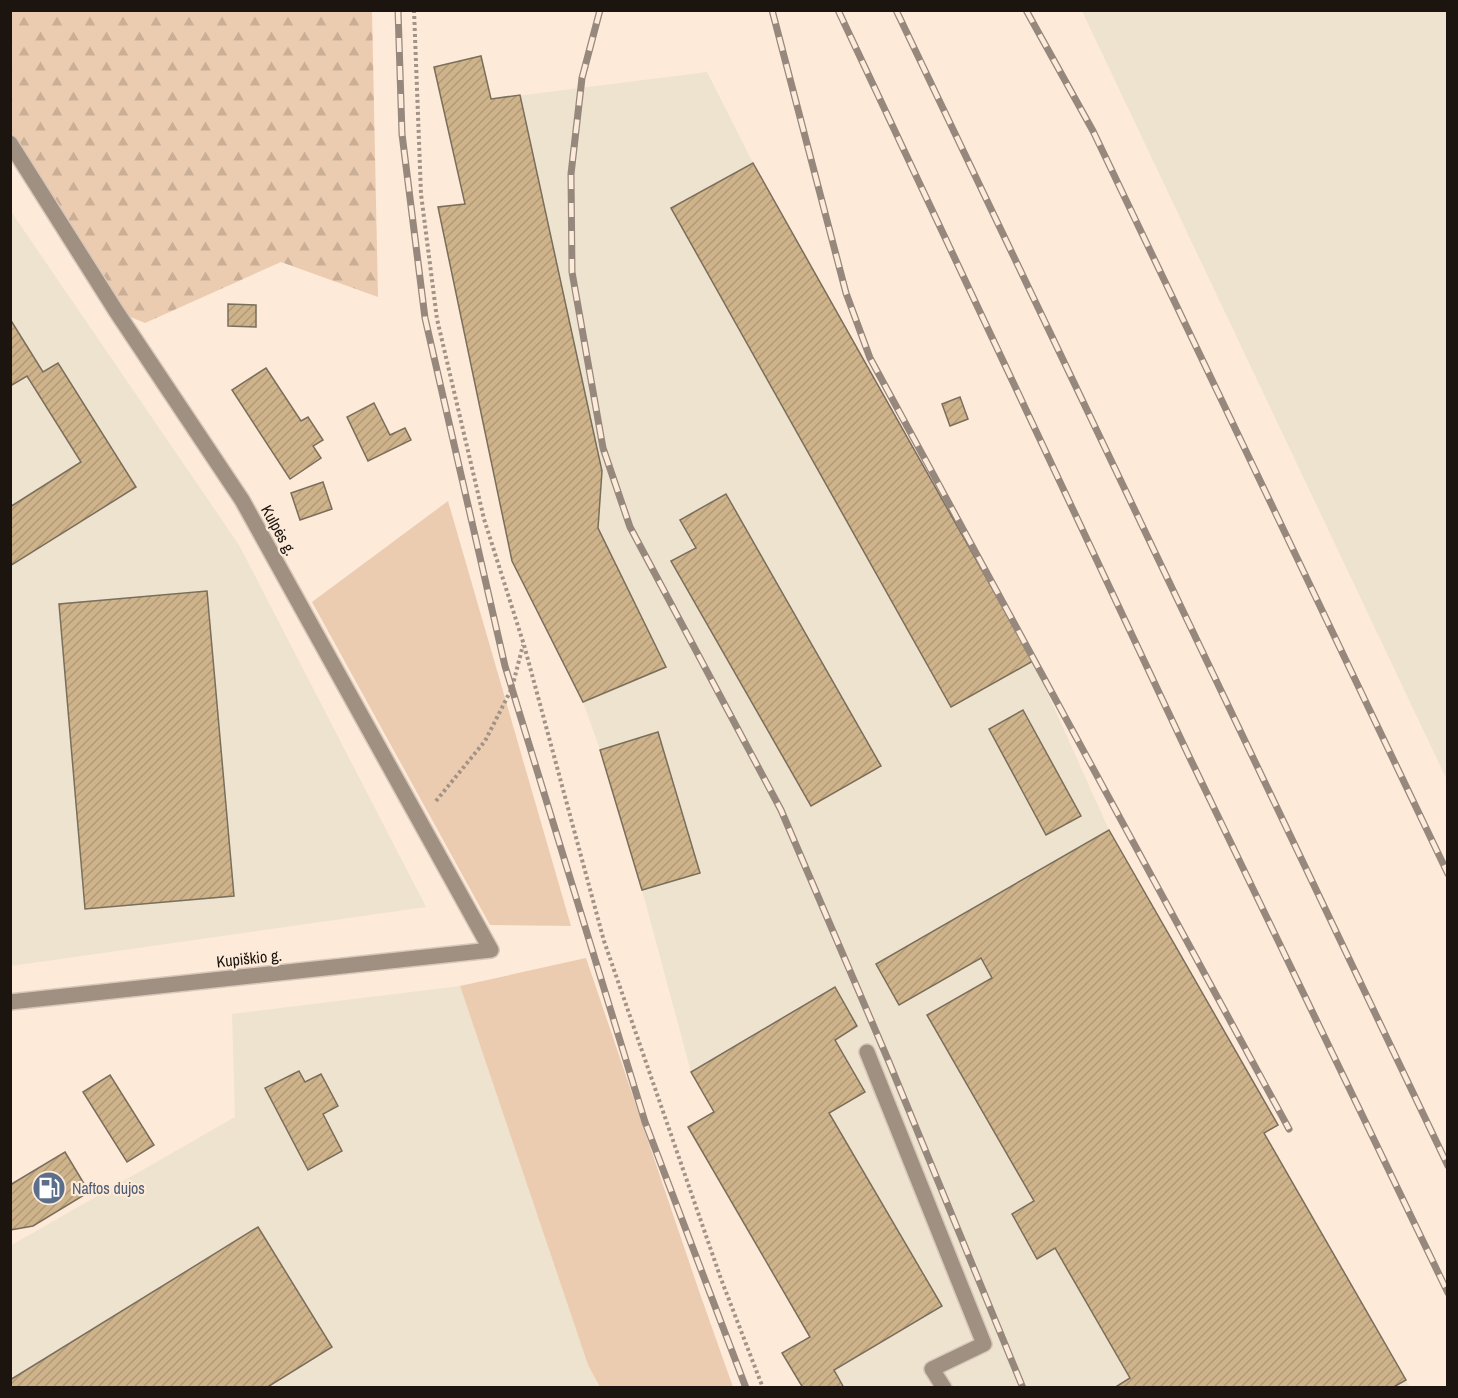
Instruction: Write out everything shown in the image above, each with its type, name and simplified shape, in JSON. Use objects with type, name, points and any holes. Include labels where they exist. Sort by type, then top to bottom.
[{"type":"street","name":"Kulpės g.","points":[[10,143],[116,311],[242,500],[491,950]]},
{"type":"street","name":"Kupiškio g.","points":[[10,1002],[491,950]]},
{"type":"street","points":[[867,1052],[984,1344],[932,1369],[944,1388]]},
{"type":"path","points":[[414,10],[421,194],[437,319],[484,519],[524,645],[604,941],[721,1279],[763,1388]]},
{"type":"path","points":[[420,820],[485,741],[512,688],[524,645]]},
{"type":"shaded area","points":[[1082,11],[1447,11],[1447,780]]},
{"type":"shaded area","points":[[481,56],[492,99],[707,72],[753,163],[1033,661],[1109,830],[1278,1125],[1264,1134],[1410,1387],[803,1387],[782,1353],[810,1336],[688,1127],[714,1112],[691,1072],[642,890],[600,750],[583,702],[512,561],[438,207],[465,203],[434,67]]},
{"type":"shaded area","points":[[10,210],[239,545],[426,907],[11,966]]},
{"type":"shaded area","points":[[460,986],[588,1365],[600,1387],[11,1387],[10,1246],[235,1117],[232,1014]]},
{"type":"green space","points":[[11,11],[372,11],[378,297],[281,262],[145,323],[116,311],[11,143]]},
{"type":"green space","points":[[448,501],[571,926],[490,925],[312,602]]},
{"type":"green space","points":[[586,958],[733,1387],[600,1387],[588,1365],[460,986]]},
{"type":"building","points":[[481,56],[491,99],[520,95],[602,471],[598,528],[666,667],[583,702],[512,561],[438,207],[465,204],[434,67]]},
{"type":"building","points":[[753,163],[1033,661],[951,707],[671,208]]},
{"type":"building","points":[[228,304],[256,305],[256,327],[228,326]]},
{"type":"building","points":[[10,319],[43,372],[58,363],[136,487],[10,566],[10,507],[81,462],[27,376],[12,385],[10,382]]},
{"type":"building","points":[[266,368],[301,421],[308,417],[323,440],[313,446],[321,458],[290,479],[232,390]]},
{"type":"building","points":[[960,397],[968,419],[950,426],[942,404]]},
{"type":"building","points":[[374,403],[390,435],[405,428],[411,440],[368,461],[347,417]]},
{"type":"building","points":[[323,482],[332,509],[300,520],[291,493]]},
{"type":"building","points":[[726,494],[881,766],[811,806],[671,561],[696,548],[680,520]]},
{"type":"building","points":[[207,591],[234,896],[85,909],[59,604]]},
{"type":"building","points":[[1023,710],[1081,816],[1046,835],[989,729]]},
{"type":"building","points":[[658,732],[700,873],[642,890],[600,750]]},
{"type":"building","points":[[1109,830],[1278,1125],[1264,1133],[1406,1380],[1392,1388],[1114,1388],[1130,1378],[1055,1248],[1037,1259],[1012,1214],[1034,1201],[927,1015],[992,978],[981,958],[899,1005],[876,964]]},
{"type":"building","points":[[835,987],[857,1026],[835,1040],[865,1092],[829,1113],[942,1306],[834,1370],[844,1388],[803,1388],[782,1353],[810,1337],[688,1127],[714,1112],[691,1072]]},
{"type":"building","points":[[299,1071],[305,1082],[321,1074],[338,1106],[323,1114],[342,1151],[308,1170],[265,1088]]},
{"type":"building","points":[[110,1075],[154,1145],[127,1162],[83,1092]]},
{"type":"building","name":"Naftos dujos","points":[[65,1152],[89,1192],[33,1226],[10,1230],[10,1185]]},
{"type":"building","points":[[258,1227],[332,1347],[266,1388],[10,1388],[10,1380]]},
{"type":"railway","points":[[398,10],[402,134],[425,318],[505,666],[645,1122],[746,1388]]},
{"type":"railway","points":[[600,10],[582,78],[571,174],[572,272],[603,448],[630,527],[781,810],[889,1062],[1023,1388]]},
{"type":"railway","points":[[772,10],[846,293],[870,358],[1289,1129]]},
{"type":"railway","points":[[838,10],[1187,752],[1448,1293]]},
{"type":"railway","points":[[896,10],[1448,1166]]},
{"type":"railway","points":[[1026,10],[1093,131],[1448,874]]},
{"type":"place","name":"Naftos dujos","points":[[49,1188]]}]
